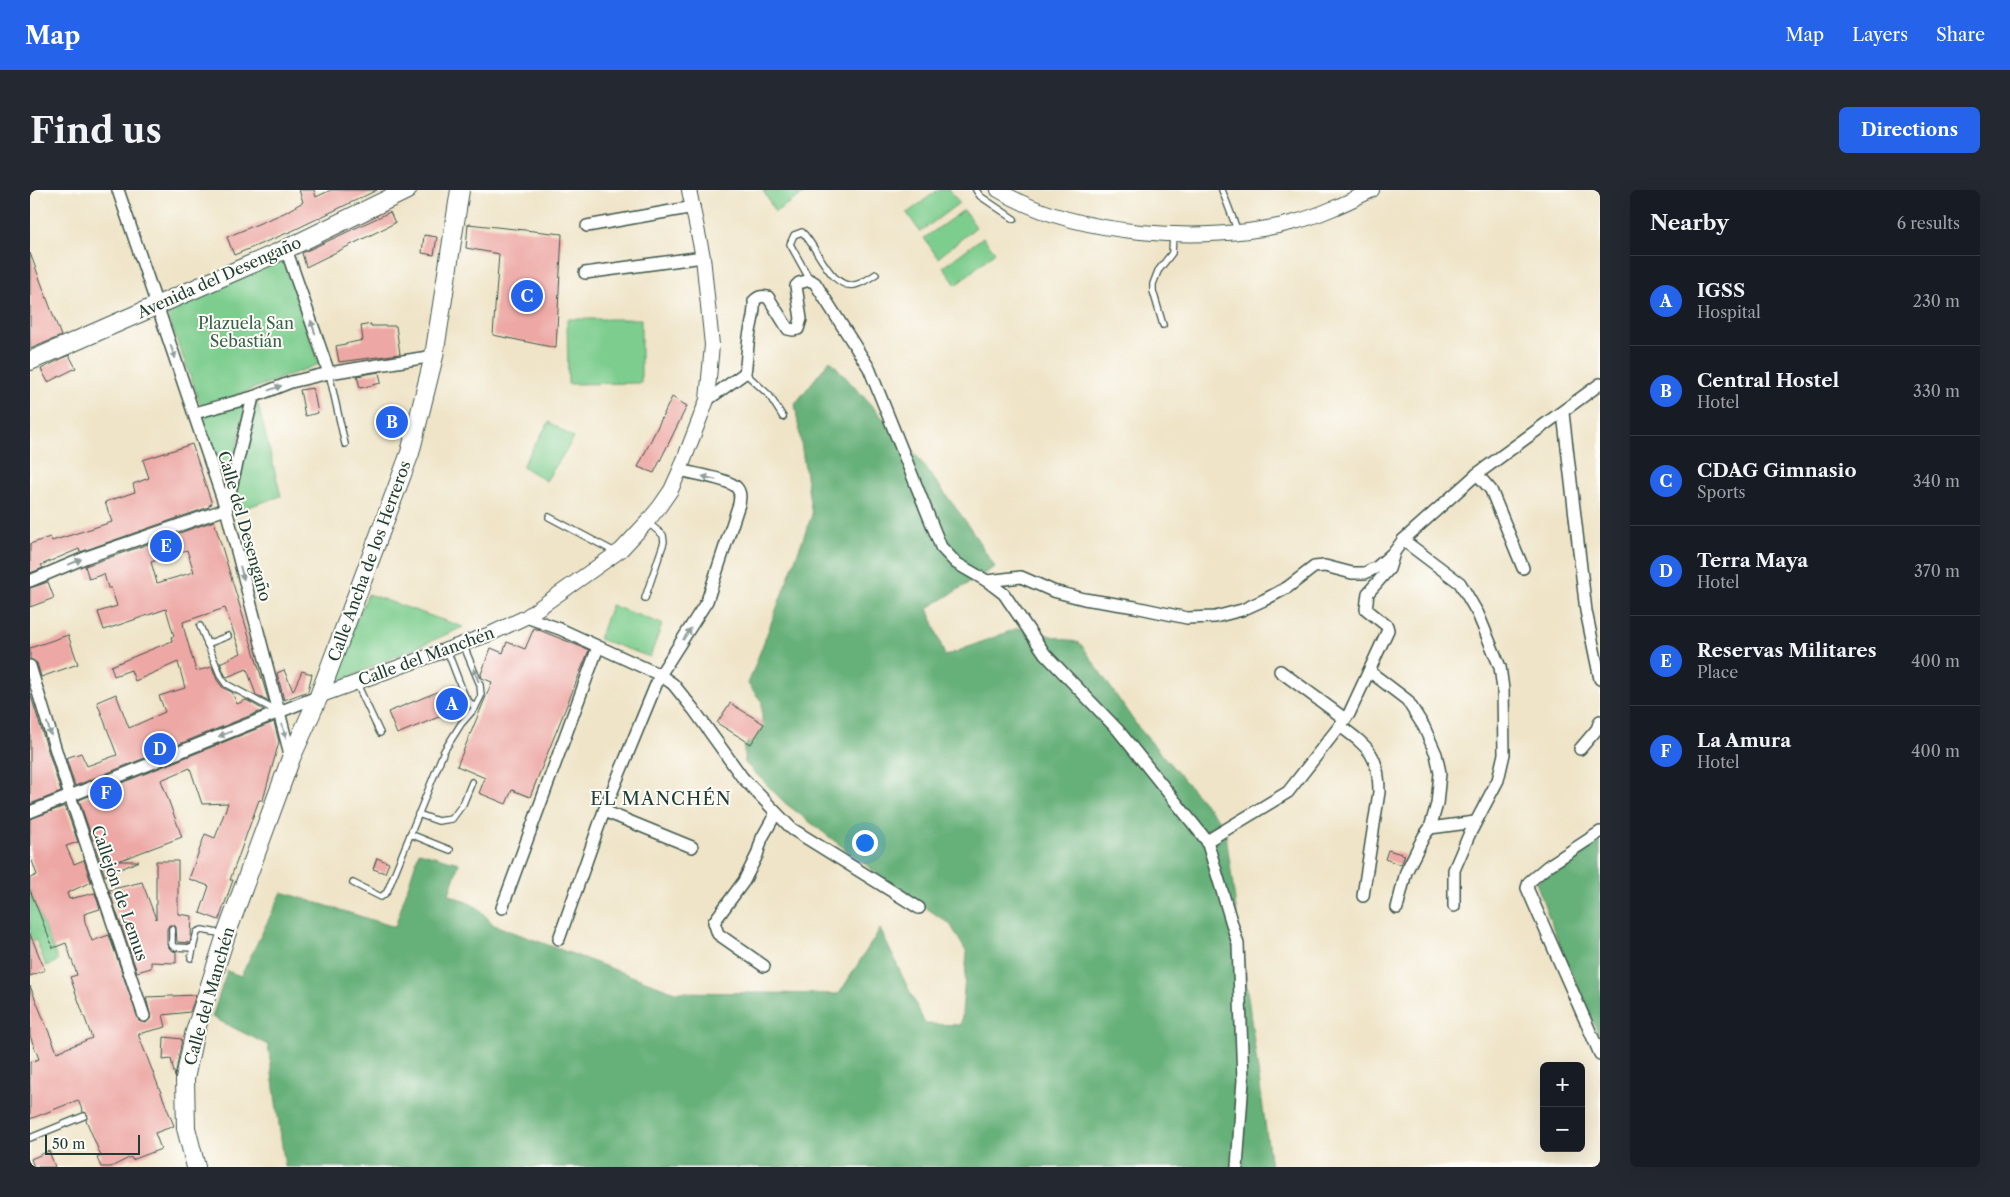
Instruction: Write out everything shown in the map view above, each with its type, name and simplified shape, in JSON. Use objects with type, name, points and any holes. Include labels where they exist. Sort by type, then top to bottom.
[{"type":"main road","name":"Avenida del Desengaño","points":[[30,361],[286,249],[407,190]]},
{"type":"main road","name":"Calle Ancha de los Herreros","points":[[319,696],[410,453],[434,356],[460,190]]},
{"type":"main road","name":"Calle del Manchén","points":[[196,1167],[186,1128],[185,1078],[194,1035],[226,935],[291,758],[319,696]]},
{"type":"street","name":"Calle del Desengaño","points":[[118,190],[226,509],[291,758]]},
{"type":"street","name":"Calle del Manchén","points":[[319,696],[490,634],[526,617],[617,553],[647,522],[671,490],[707,400],[712,345],[703,257],[690,190]]},
{"type":"street","points":[[998,190],[1060,217],[1104,228],[1173,234],[1238,232],[1272,227],[1310,218],[1345,204],[1372,190]]},
{"type":"street","points":[[587,226],[694,208]]},
{"type":"street","points":[[286,249],[329,373]]},
{"type":"street","points":[[585,273],[703,257]]},
{"type":"street","points":[[707,400],[745,373],[754,314],[754,301],[762,296],[768,298],[788,329],[798,329],[802,319],[796,286],[799,283],[810,280],[815,283],[869,368],[941,547],[956,563],[987,581],[1004,594],[1045,654],[1118,730],[1207,841],[1238,944],[1243,1080],[1238,1167]]},
{"type":"street","points":[[195,413],[291,382],[329,373],[434,356]]},
{"type":"street","points":[[987,581],[1021,577],[1053,591],[1084,599],[1136,607],[1187,618],[1215,616],[1242,610],[1288,587],[1314,567],[1325,566],[1352,574],[1365,573],[1377,567],[1395,551],[1403,540],[1477,474],[1600,384]]},
{"type":"street","points":[[30,581],[88,557],[226,509],[252,396]]},
{"type":"street","points":[[1563,412],[1579,562],[1586,611],[1600,679]]},
{"type":"street","points":[[559,939],[604,811],[660,675],[707,601],[740,496],[737,488],[728,483],[680,470]]},
{"type":"street","points":[[1477,474],[1491,490],[1523,568]]},
{"type":"street","points":[[1403,540],[1460,583],[1478,614],[1500,667],[1503,689],[1504,754],[1498,780],[1475,822],[1454,870],[1454,906]]},
{"type":"street","points":[[1207,841],[1288,792],[1342,723],[1369,672],[1388,630],[1387,626],[1366,609],[1366,601],[1368,593],[1389,569],[1395,551]]},
{"type":"street","points":[[526,617],[560,629],[660,675],[673,684],[742,777],[792,829],[918,908]]},
{"type":"street","points":[[502,908],[598,647]]},
{"type":"street","name":"Callejón de Lemus","points":[[30,666],[70,796],[144,1016]]},
{"type":"street","points":[[1280,671],[1342,723],[1368,748],[1379,775],[1379,792],[1363,896]]},
{"type":"street","points":[[1369,672],[1407,700],[1424,727],[1436,754],[1440,773],[1437,804],[1430,828],[1406,872],[1397,908]]},
{"type":"street","points":[[30,812],[319,696]]},
{"type":"street","points":[[1580,749],[1597,729],[1600,721]]},
{"type":"street","points":[[604,811],[692,847]]},
{"type":"street","points":[[764,966],[718,934],[714,922],[744,881],[757,855],[762,838],[776,813]]},
{"type":"street","points":[[1430,828],[1475,822]]},
{"type":"street","points":[[1600,832],[1548,866],[1529,882],[1527,888],[1600,1054]]},
{"type":"lane","points":[[976,190],[980,196],[1014,219]]},
{"type":"lane","points":[[1222,190],[1238,232]]},
{"type":"lane","points":[[810,280],[790,244],[794,234],[802,232],[833,276],[841,282],[857,285],[876,274]]},
{"type":"lane","points":[[1164,325],[1153,291],[1153,284],[1158,271],[1172,253],[1173,234]]},
{"type":"lane","points":[[329,373],[345,444]]},
{"type":"lane","points":[[745,373],[769,395],[783,417]]},
{"type":"lane","points":[[549,517],[617,553]]},
{"type":"lane","points":[[645,598],[664,542],[663,536],[647,522]]},
{"type":"lane","points":[[200,626],[221,677],[226,684],[279,712]]},
{"type":"lane","points":[[208,644],[228,636]]},
{"type":"lane","points":[[353,883],[381,897],[387,892],[444,751],[461,724],[475,708],[481,696],[480,685],[463,643]]},
{"type":"lane","points":[[446,649],[465,697],[475,708]]},
{"type":"lane","points":[[356,682],[380,734]]},
{"type":"lane","points":[[418,814],[438,820],[452,819],[463,804],[472,782]]},
{"type":"lane","points":[[410,834],[450,850]]},
{"type":"lane","points":[[172,929],[172,945],[193,948]]},
{"type":"lane","points":[[191,958],[197,932],[202,930],[226,935]]},
{"type":"lane","points":[[30,1138],[84,1116]]},
{"type":"green space","points":[[763,190],[809,190],[775,212]]},
{"type":"green space","points":[[938,190],[950,190],[959,203],[920,232],[907,213]]},
{"type":"green space","points":[[964,210],[976,227],[938,258],[924,238]]},
{"type":"green space","points":[[983,237],[995,252],[956,285],[943,267]]},
{"type":"green space","name":"Plazuela San Sebastián","points":[[282,256],[319,364],[202,408],[165,309]]},
{"type":"green space","points":[[567,319],[641,319],[641,383],[568,384]]},
{"type":"green space","points":[[830,360],[913,451],[967,523],[995,567],[928,608],[945,656],[1018,628],[1080,643],[1138,727],[1225,827],[1271,1167],[285,1167],[268,1045],[212,1017],[227,971],[241,976],[282,892],[395,927],[419,852],[459,863],[449,894],[477,907],[494,925],[675,992],[839,994],[880,929],[925,1024],[961,1025],[967,953],[950,924],[892,885],[785,803],[745,763],[744,748],[762,722],[762,702],[748,684],[812,515],[795,404]]},
{"type":"green space","points":[[257,401],[281,496],[227,514]]},
{"type":"green space","points":[[247,402],[225,496],[202,415]]},
{"type":"green space","points":[[549,422],[574,438],[546,481],[522,466]]},
{"type":"green space","points":[[368,594],[463,627],[327,687]]},
{"type":"green space","points":[[611,605],[662,624],[650,657],[599,639]]},
{"type":"green space","points":[[1600,841],[1600,1037],[1561,950],[1536,882]]},
{"type":"green space","points":[[30,890],[58,961],[46,966],[36,940],[30,942]]},
{"type":"building","points":[[299,190],[314,190],[316,197],[331,190],[377,190],[292,231],[234,255],[227,237],[284,213],[303,202]]},
{"type":"building","points":[[390,212],[395,223],[306,267],[302,253]]},
{"type":"building","points":[[468,224],[562,234],[556,348],[493,335],[499,254],[466,248]]},
{"type":"building","points":[[424,235],[437,237],[434,255],[422,253]]},
{"type":"building","points":[[30,253],[61,336],[30,349]]},
{"type":"building","points":[[371,324],[371,326],[396,326],[400,354],[339,362],[336,346],[363,340],[361,326]]},
{"type":"building","points":[[69,355],[76,368],[48,382],[41,369]]},
{"type":"building","points":[[379,372],[381,383],[360,388],[357,376]]},
{"type":"building","points":[[313,388],[318,413],[305,416],[300,390]]},
{"type":"building","points":[[672,397],[687,406],[654,473],[638,467]]},
{"type":"building","points":[[192,444],[212,504],[209,507],[80,552],[79,549],[41,565],[43,568],[30,573],[30,544],[50,537],[52,541],[112,522],[105,502],[135,492],[133,484],[149,478],[143,460]]},
{"type":"building","points":[[214,521],[269,702],[256,695],[247,669],[227,677],[225,675],[220,663],[241,653],[225,608],[183,622],[184,629],[196,671],[212,667],[217,680],[223,688],[232,692],[237,704],[246,700],[264,710],[75,786],[66,758],[81,753],[87,766],[117,755],[97,702],[116,694],[129,728],[165,712],[159,696],[185,688],[178,662],[135,681],[131,670],[114,676],[111,666],[172,641],[171,637],[174,636],[166,609],[104,630],[98,612],[117,606],[111,588],[108,588],[104,574],[89,579],[85,566]],"holes":[[[187,550],[194,572],[157,583],[151,562]]]},
{"type":"building","points":[[48,582],[54,598],[30,607],[30,588]]},
{"type":"building","points":[[534,628],[589,650],[530,797],[512,790],[506,804],[479,793],[485,778],[457,766],[492,682],[482,678],[481,674],[491,648],[503,653],[507,642],[525,649]]},
{"type":"building","points":[[68,635],[78,664],[41,677],[37,663],[30,659],[30,648]]},
{"type":"building","points":[[284,670],[293,691],[302,671],[312,674],[308,691],[284,700],[277,673]]},
{"type":"building","points":[[452,686],[461,708],[397,734],[388,712]]},
{"type":"building","points":[[30,693],[61,792],[30,804]]},
{"type":"building","points":[[730,703],[764,724],[751,744],[717,723]]},
{"type":"building","points":[[274,722],[279,742],[263,800],[259,800],[230,880],[233,880],[219,920],[200,913],[209,886],[189,879],[205,834],[215,838],[228,803],[202,804],[190,768],[161,780],[182,837],[118,861],[139,861],[105,876],[79,800]]},
{"type":"building","points":[[65,806],[78,842],[66,846],[74,864],[84,860],[91,882],[67,893],[69,899],[95,893],[100,909],[84,914],[85,922],[92,941],[109,935],[139,1021],[146,1023],[151,1018],[146,997],[196,995],[190,1012],[163,1015],[166,1027],[138,1034],[174,1126],[155,1133],[161,1149],[132,1160],[131,1157],[111,1167],[101,1167],[97,1158],[101,1156],[86,1120],[88,1115],[83,1112],[78,1100],[30,1119],[30,1062],[39,1059],[30,1036],[30,986],[57,1052],[92,1038],[70,977],[77,975],[66,943],[53,948],[30,890],[30,878],[37,875],[30,855],[30,819]]},
{"type":"building","points":[[1388,850],[1405,855],[1401,865],[1385,859]]},
{"type":"building","points":[[377,858],[389,863],[385,873],[373,869]]},
{"type":"building","points":[[156,861],[178,861],[178,914],[192,916],[190,943],[177,942],[176,927],[169,925],[167,929],[167,945],[176,952],[176,963],[151,962],[151,968],[137,972],[109,890],[142,882],[156,919]]},
{"type":"building","points":[[30,934],[45,970],[30,976]]},
{"type":"building","points":[[164,1037],[182,1039],[175,1077],[171,1059],[163,1060]]},
{"type":"building","points":[[49,1151],[55,1167],[34,1167],[31,1159]]},
{"type":"place","name":"CDAG Gimnasio","points":[[527,296]]},
{"type":"place","name":"Central Hostel","points":[[392,422]]},
{"type":"place","name":"Reservas Militares","points":[[166,546]]},
{"type":"place","name":"IGSS","points":[[452,704]]},
{"type":"place","name":"Terra Maya","points":[[160,749]]},
{"type":"place","name":"La Amura","points":[[106,793]]},
{"type":"district","name":"EL MANCHÉN","points":[[661,799]]}]
